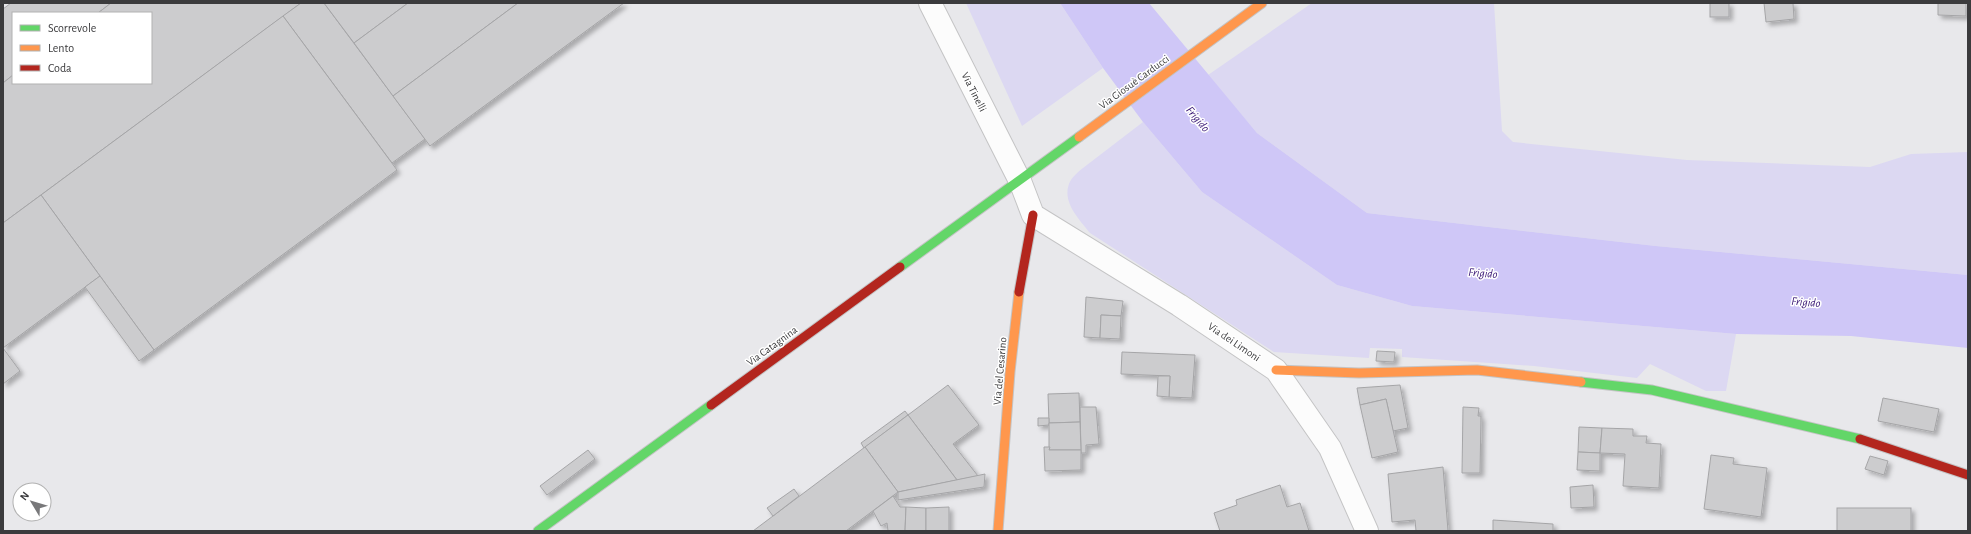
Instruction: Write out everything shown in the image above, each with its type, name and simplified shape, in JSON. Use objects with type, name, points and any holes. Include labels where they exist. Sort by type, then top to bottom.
[{"type":"street","name":"Via Tinelli","points":[[930,3],[1020,181],[1033,215]]},
{"type":"street","name":"Via Giosuè Carducci","points":[[1020,181],[1262,3]]},
{"type":"street","name":"Via Catagnina","points":[[538,531],[1020,181]]},
{"type":"street","name":"Via dei Limoni","points":[[1033,215],[1179,305],[1276,370],[1330,448],[1367,531]]},
{"type":"street","name":"Via del Cesarino","points":[[998,531],[1011,372],[1023,259],[1033,215]]},
{"type":"street","points":[[1276,370],[1359,373],[1477,370],[1652,390],[1855,437],[1968,475]]},
{"type":"shaded area","points":[[966,3],[1060,3],[1103,68],[1022,126]]},
{"type":"shaded area","points":[[1312,3],[1494,3],[1502,131],[1513,142],[1687,160],[1870,167],[1911,154],[1968,152],[1968,275],[1656,246],[1367,213],[1257,133],[1208,75]]},
{"type":"shaded area","points":[[1143,122],[1202,192],[1337,285],[1412,306],[1736,334],[1726,391],[1706,391],[1650,364],[1637,378],[1534,366],[1402,357],[1402,349],[1370,348],[1369,358],[1274,352],[1090,233],[1073,211],[1067,191],[1073,177]]},
{"type":"water","name":"Frigido","points":[[1060,3],[1149,3],[1257,133],[1367,213],[1656,246],[1968,275],[1968,348],[1851,336],[1736,334],[1412,306],[1337,285],[1202,192],[1143,122],[1103,68]]},
{"type":"building","points":[[11,3],[111,3],[99,12],[12,12],[12,76],[3,83],[3,9]]},
{"type":"building","points":[[111,3],[301,3],[3,223],[3,83],[12,76],[12,84],[152,84],[152,12],[99,12]]},
{"type":"building","points":[[301,3],[324,3],[425,139],[392,163],[283,16]]},
{"type":"building","points":[[324,3],[408,3],[354,43]]},
{"type":"building","points":[[408,3],[518,3],[393,96],[354,43]]},
{"type":"building","points":[[518,3],[624,3],[430,146],[393,96]]},
{"type":"building","points":[[1710,3],[1729,3],[1729,17],[1710,17]]},
{"type":"building","points":[[1764,3],[1793,3],[1794,19],[1766,22]]},
{"type":"building","points":[[1938,3],[1966,3],[1966,16],[1938,15]]},
{"type":"building","points":[[283,16],[397,170],[154,350],[41,195]]},
{"type":"building","points":[[41,195],[100,276],[3,348],[3,223]]},
{"type":"building","points":[[100,276],[154,350],[139,361],[85,287]]},
{"type":"building","points":[[1086,297],[1123,301],[1121,316],[1101,315],[1100,338],[1084,337]]},
{"type":"building","points":[[1101,315],[1121,316],[1120,339],[1100,338]]},
{"type":"building","points":[[3,348],[20,371],[3,384]]},
{"type":"building","points":[[1377,351],[1395,352],[1394,362],[1376,361]]},
{"type":"building","points":[[1122,352],[1195,355],[1192,398],[1169,397],[1170,376],[1121,374]]},
{"type":"building","points":[[1158,376],[1170,376],[1169,397],[1157,396]]},
{"type":"building","points":[[948,385],[979,425],[953,444],[978,476],[957,480],[908,415]]},
{"type":"building","points":[[1400,385],[1408,428],[1393,431],[1386,399],[1360,405],[1357,388]]},
{"type":"building","points":[[1079,393],[1080,422],[1049,423],[1048,394]]},
{"type":"building","points":[[1883,398],[1939,409],[1934,432],[1878,421]]},
{"type":"building","points":[[1386,399],[1398,452],[1372,458],[1360,405]]},
{"type":"building","points":[[1080,407],[1096,407],[1099,444],[1086,445],[1086,453],[1081,453]]},
{"type":"building","points":[[1463,407],[1479,408],[1478,416],[1481,416],[1480,473],[1462,473]]},
{"type":"building","points":[[905,411],[908,415],[864,448],[861,443]]},
{"type":"building","points":[[908,415],[957,480],[898,492],[865,447]]},
{"type":"building","points":[[1038,418],[1049,418],[1049,425],[1038,426]]},
{"type":"building","points":[[1080,422],[1081,450],[1049,450],[1049,423]]},
{"type":"building","points":[[1579,427],[1602,428],[1600,453],[1578,452]]},
{"type":"building","points":[[1602,428],[1633,429],[1633,436],[1647,436],[1646,443],[1661,444],[1659,488],[1623,486],[1625,454],[1600,453]]},
{"type":"building","points":[[865,447],[898,492],[846,531],[753,531]]},
{"type":"building","points":[[1044,447],[1050,447],[1049,450],[1081,450],[1081,470],[1045,471]]},
{"type":"building","points":[[588,450],[595,459],[547,495],[540,486]]},
{"type":"building","points":[[1578,452],[1600,453],[1600,471],[1577,470]]},
{"type":"building","points":[[1711,455],[1734,458],[1733,464],[1767,468],[1761,517],[1704,509]]},
{"type":"building","points":[[1870,456],[1888,461],[1884,475],[1865,469]]},
{"type":"building","points":[[1443,467],[1448,531],[1416,531],[1415,520],[1392,522],[1388,474]]},
{"type":"building","points":[[985,474],[984,487],[898,500],[898,492]]},
{"type":"building","points":[[1280,485],[1287,507],[1300,503],[1309,531],[1220,531],[1214,513],[1237,505],[1236,500]]},
{"type":"building","points":[[1593,485],[1594,507],[1571,508],[1570,487]]},
{"type":"building","points":[[794,489],[799,496],[773,516],[767,508]]},
{"type":"building","points":[[893,496],[900,507],[906,507],[905,531],[888,531],[887,523],[881,526],[873,511]]},
{"type":"building","points":[[906,507],[926,508],[926,531],[905,531]]},
{"type":"building","points":[[949,507],[949,531],[926,531],[926,508]]},
{"type":"building","points":[[1837,508],[1911,508],[1911,531],[1837,531]]},
{"type":"building","points":[[1493,520],[1553,524],[1553,531],[1493,531]]},
{"type":"traffic: fast","points":[[900,267],[1079,137]]},
{"type":"traffic: fast","points":[[1581,382],[1652,390],[1860,439]]},
{"type":"traffic: fast","points":[[538,531],[711,405]]},
{"type":"traffic: slow","points":[[1079,137],[1262,3]]},
{"type":"traffic: slow","points":[[998,531],[1010,372],[1019,292]]},
{"type":"traffic: slow","points":[[1276,370],[1359,373],[1477,370],[1581,382]]},
{"type":"traffic: jam","points":[[1019,292],[1033,215]]},
{"type":"traffic: jam","points":[[711,405],[900,267]]},
{"type":"traffic: jam","points":[[1860,439],[1968,475]]}]
